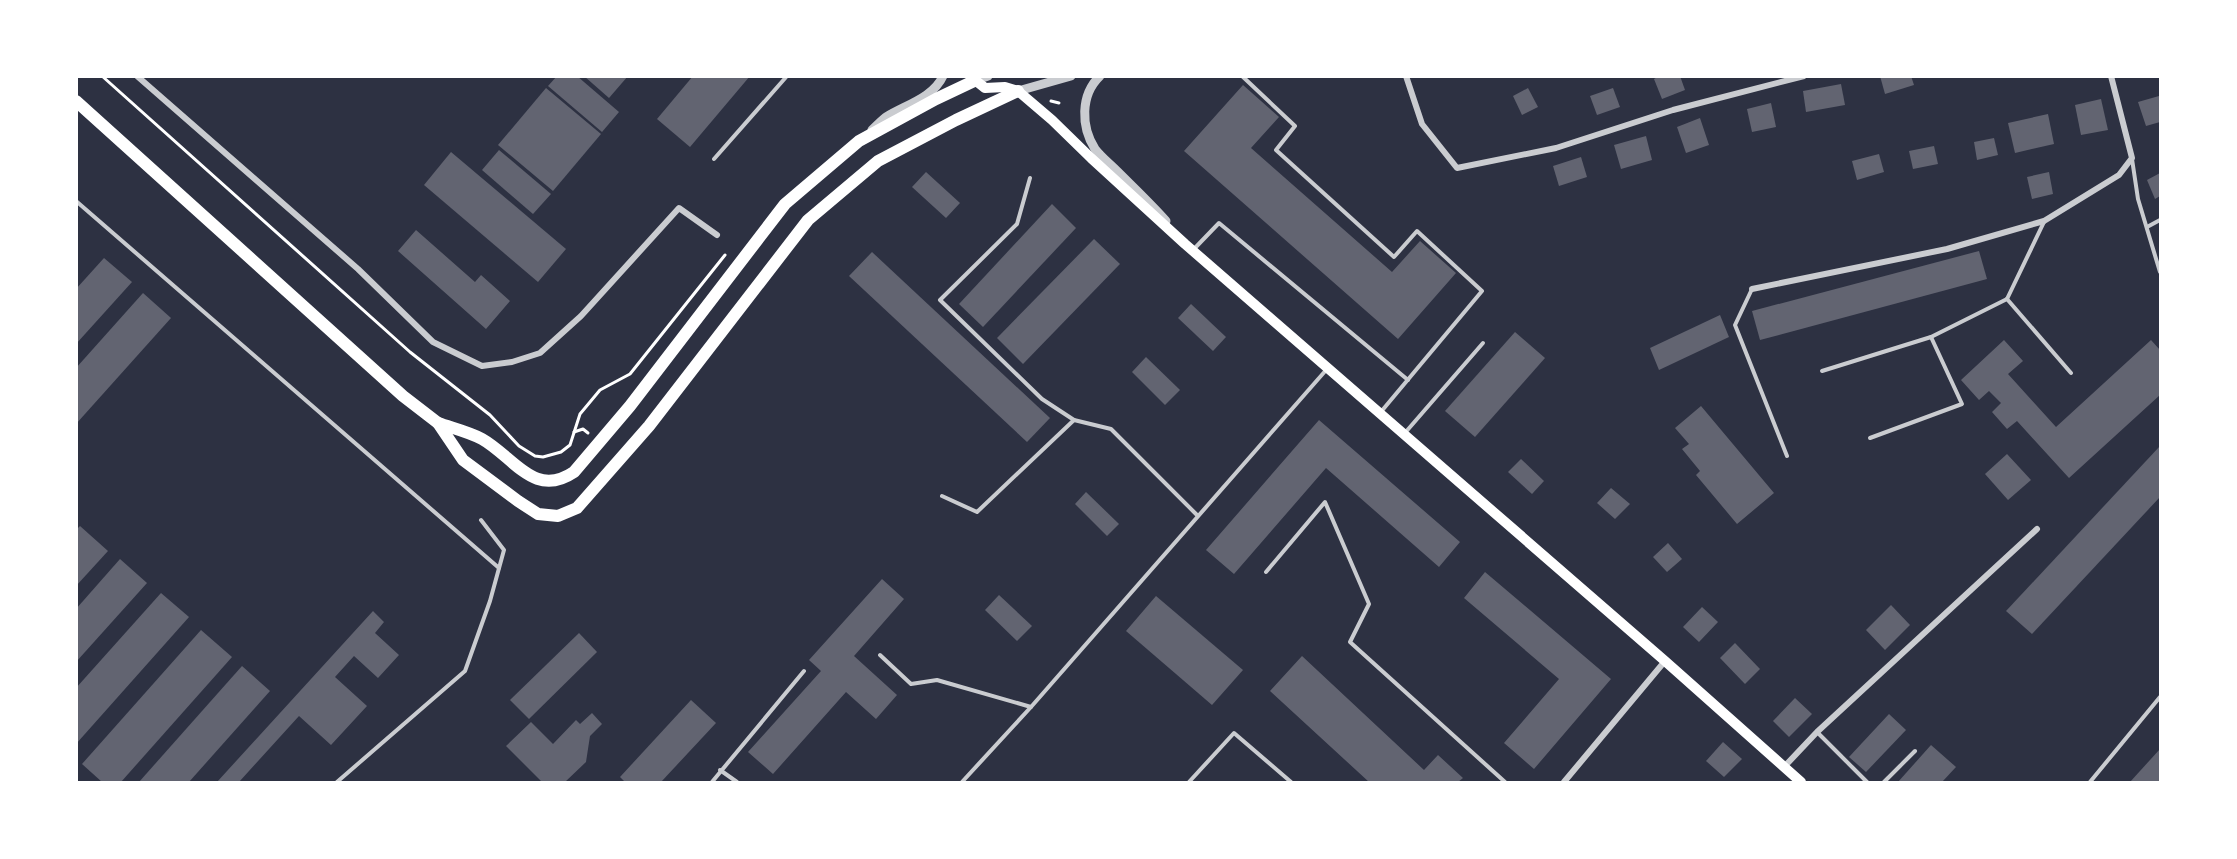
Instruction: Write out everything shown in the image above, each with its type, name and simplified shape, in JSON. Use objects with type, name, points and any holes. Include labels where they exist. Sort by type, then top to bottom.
[{"type":"main road","points":[[76,101],[403,396],[438,423],[481,439],[537,479],[550,483],[574,472],[630,406],[785,204],[859,141],[972,79],[985,88],[1005,87],[1018,91],[1053,120],[1091,158],[1327,369],[1665,661],[1801,783]]},
{"type":"main road","points":[[438,423],[463,460],[531,510],[538,514],[558,516],[577,508],[649,426],[808,220],[879,161],[956,120],[1018,91]]},
{"type":"street","points":[[137,76],[358,269],[433,342],[482,366],[512,363],[540,353],[580,316],[679,207],[717,235]]},
{"type":"street","points":[[859,141],[885,118],[931,92],[943,76]]},
{"type":"street","points":[[972,79],[988,76]]},
{"type":"street","points":[[1018,91],[1071,76]]},
{"type":"street","points":[[1100,76],[1085,104],[1085,128],[1089,138],[1096,151],[1151,204],[1189,247]]},
{"type":"street","points":[[1406,76],[1422,124],[1456,168],[1556,148],[1673,110],[1804,76]]},
{"type":"street","points":[[1752,290],[1947,249],[2044,221],[2119,175],[2132,158],[2111,76]]},
{"type":"street","points":[[1783,767],[1817,732],[2037,529]]},
{"type":"street","points":[[1564,783],[1665,661]]},
{"type":"lane","points":[[714,159],[787,76]]},
{"type":"lane","points":[[1242,76],[1295,126],[1276,150],[1385,249],[1394,257],[1417,231],[1482,291],[1380,414]]},
{"type":"lane","points":[[2132,158],[2138,199],[2160,272]]},
{"type":"lane","points":[[1030,178],[1017,224],[940,300],[1042,399],[1074,420],[1110,429],[1197,515]]},
{"type":"lane","points":[[76,201],[499,568]]},
{"type":"lane","points":[[2147,226],[2160,220]]},
{"type":"lane","points":[[1822,371],[1931,337],[2007,299],[2044,221]]},
{"type":"lane","points":[[1189,247],[1219,223],[1408,380]]},
{"type":"lane","points":[[1752,290],[1736,325],[1786,456]]},
{"type":"lane","points":[[2007,299],[2071,373]]},
{"type":"lane","points":[[1870,438],[1962,404],[1931,337]]},
{"type":"lane","points":[[1403,434],[1482,343]]},
{"type":"lane","points":[[962,783],[1327,369]]},
{"type":"lane","points":[[942,496],[977,512],[1074,420]]},
{"type":"lane","points":[[1266,572],[1325,502],[1369,604],[1350,642],[1505,783]]},
{"type":"lane","points":[[337,783],[465,671],[490,601],[504,550],[481,520]]},
{"type":"lane","points":[[880,655],[911,684],[937,680],[1031,707]]},
{"type":"lane","points":[[712,783],[720,770],[804,671]]},
{"type":"lane","points":[[2090,783],[2160,697]]},
{"type":"lane","points":[[1817,732],[1867,783]]},
{"type":"lane","points":[[1189,783],[1234,733],[1291,783]]},
{"type":"lane","points":[[1884,783],[1915,751]]},
{"type":"lane","points":[[720,770],[737,783]]},
{"type":"path","points":[[102,76],[410,352],[490,415],[519,446],[535,456],[551,456],[570,445],[580,414],[600,390],[630,374],[730,249]]},
{"type":"path","points":[[1052,100],[1059,103]]},
{"type":"building","points":[[557,76],[577,76],[619,112],[602,132],[548,86]]},
{"type":"building","points":[[584,76],[628,76],[609,98]]},
{"type":"building","points":[[693,76],[750,76],[690,147],[657,119]]},
{"type":"building","points":[[1659,76],[1680,76],[1685,90],[1662,99],[1654,79]]},
{"type":"building","points":[[1880,76],[1911,76],[1914,85],[1885,94]]},
{"type":"building","points":[[1841,84],[1845,105],[1806,112],[1803,91]]},
{"type":"building","points":[[1243,85],[1279,117],[1251,148],[1392,272],[1420,241],[1456,273],[1398,339],[1184,151]]},
{"type":"building","points":[[546,88],[601,134],[553,191],[498,145]]},
{"type":"building","points":[[1528,88],[1538,107],[1522,115],[1513,96]]},
{"type":"building","points":[[1613,88],[1620,107],[1597,115],[1590,96]]},
{"type":"building","points":[[2159,96],[2160,122],[2146,126],[2138,102]]},
{"type":"building","points":[[2101,99],[2108,130],[2081,135],[2075,105]]},
{"type":"building","points":[[1771,103],[1776,127],[1752,132],[1747,109]]},
{"type":"building","points":[[2048,114],[2054,144],[2015,153],[2008,123]]},
{"type":"building","points":[[1700,118],[1709,145],[1686,153],[1677,127]]},
{"type":"building","points":[[1646,136],[1652,160],[1621,169],[1614,145]]},
{"type":"building","points":[[1994,138],[1998,155],[1977,160],[1974,142]]},
{"type":"building","points":[[1934,146],[1938,164],[1913,169],[1909,151]]},
{"type":"building","points":[[499,150],[551,194],[533,214],[482,170]]},
{"type":"building","points":[[451,152],[566,249],[538,282],[424,185]]},
{"type":"building","points":[[1879,154],[1884,172],[1857,180],[1852,161]]},
{"type":"building","points":[[1581,157],[1587,177],[1559,186],[1553,166]]},
{"type":"building","points":[[926,172],[960,203],[946,218],[912,187]]},
{"type":"building","points":[[2049,172],[2053,194],[2032,199],[2027,177]]},
{"type":"building","points":[[2160,173],[2160,196],[2155,199],[2147,180]]},
{"type":"building","points":[[1052,204],[1076,228],[983,327],[959,304]]},
{"type":"building","points":[[416,230],[475,282],[481,275],[510,301],[486,329],[398,251]]},
{"type":"building","points":[[1094,239],[1120,264],[1023,364],[997,338]]},
{"type":"building","points":[[1979,251],[1987,279],[1760,340],[1752,311]]},
{"type":"building","points":[[872,252],[1050,418],[1027,442],[849,276]]},
{"type":"building","points":[[104,258],[132,282],[76,344],[76,289]]},
{"type":"building","points":[[143,293],[171,318],[76,424],[76,368]]},
{"type":"building","points":[[1191,304],[1226,337],[1213,351],[1178,318]]},
{"type":"building","points":[[1720,315],[1729,337],[1659,370],[1650,348]]},
{"type":"building","points":[[1515,332],[1545,358],[1475,437],[1445,411]]},
{"type":"building","points":[[2004,340],[2023,361],[2008,374],[2056,427],[2151,340],[2160,350],[2160,395],[2069,478],[2017,421],[2007,429],[1992,412],[2001,403],[1989,391],[1979,400],[1961,380]]},
{"type":"building","points":[[1146,357],[1180,390],[1165,405],[1132,372]]},
{"type":"building","points":[[1701,406],[1774,493],[1737,524],[1696,475],[1700,471],[1682,449],[1689,444],[1675,428]]},
{"type":"building","points":[[1319,420],[1460,542],[1439,567],[1326,468],[1234,574],[1206,550]]},
{"type":"building","points":[[2160,446],[2160,497],[2032,634],[2006,611]]},
{"type":"building","points":[[2007,454],[2031,480],[2008,500],[1985,474]]},
{"type":"building","points":[[1521,459],[1544,481],[1532,494],[1508,472]]},
{"type":"building","points":[[1611,488],[1630,504],[1615,519],[1597,503]]},
{"type":"building","points":[[1086,492],[1119,524],[1107,536],[1075,504]]},
{"type":"building","points":[[80,526],[108,551],[76,586],[76,530]]},
{"type":"building","points":[[1668,543],[1682,559],[1667,572],[1653,557]]},
{"type":"building","points":[[120,559],[147,583],[76,662],[76,609]]},
{"type":"building","points":[[1485,572],[1611,679],[1534,769],[1504,743],[1559,679],[1464,598]]},
{"type":"building","points":[[882,579],[904,599],[854,656],[897,695],[876,719],[846,692],[773,774],[748,752],[821,671],[809,660]]},
{"type":"building","points":[[161,593],[189,617],[76,744],[76,688]]},
{"type":"building","points":[[999,595],[1032,626],[1017,641],[985,610]]},
{"type":"building","points":[[1156,596],[1243,670],[1212,705],[1126,631]]},
{"type":"building","points":[[1891,605],[1910,625],[1885,650],[1866,630]]},
{"type":"building","points":[[1702,607],[1718,622],[1699,642],[1683,627]]},
{"type":"building","points":[[373,611],[384,622],[375,633],[399,655],[378,678],[354,656],[335,677],[367,706],[331,745],[299,716],[239,782],[217,782]]},
{"type":"building","points":[[201,630],[232,657],[121,782],[102,782],[82,764]]},
{"type":"building","points":[[579,633],[597,652],[529,719],[510,700]]},
{"type":"building","points":[[1735,643],[1760,669],[1745,684],[1720,658]]},
{"type":"building","points":[[1302,656],[1424,770],[1438,755],[1463,778],[1458,782],[1369,782],[1270,691]]},
{"type":"building","points":[[242,666],[270,691],[189,782],[139,782]]},
{"type":"building","points":[[1795,698],[1812,714],[1789,737],[1773,721]]},
{"type":"building","points":[[691,700],[716,723],[661,782],[625,782],[620,777]]},
{"type":"building","points":[[592,713],[602,724],[590,736],[586,762],[565,782],[542,782],[506,746],[531,722],[553,744],[576,720],[580,724]]},
{"type":"building","points":[[1889,714],[1906,730],[1866,772],[1849,757]]},
{"type":"building","points":[[1723,742],[1742,759],[1724,777],[1706,761]]},
{"type":"building","points":[[1931,745],[1956,767],[1942,782],[1898,782]]},
{"type":"building","points":[[2160,749],[2160,782],[2130,782]]}]
